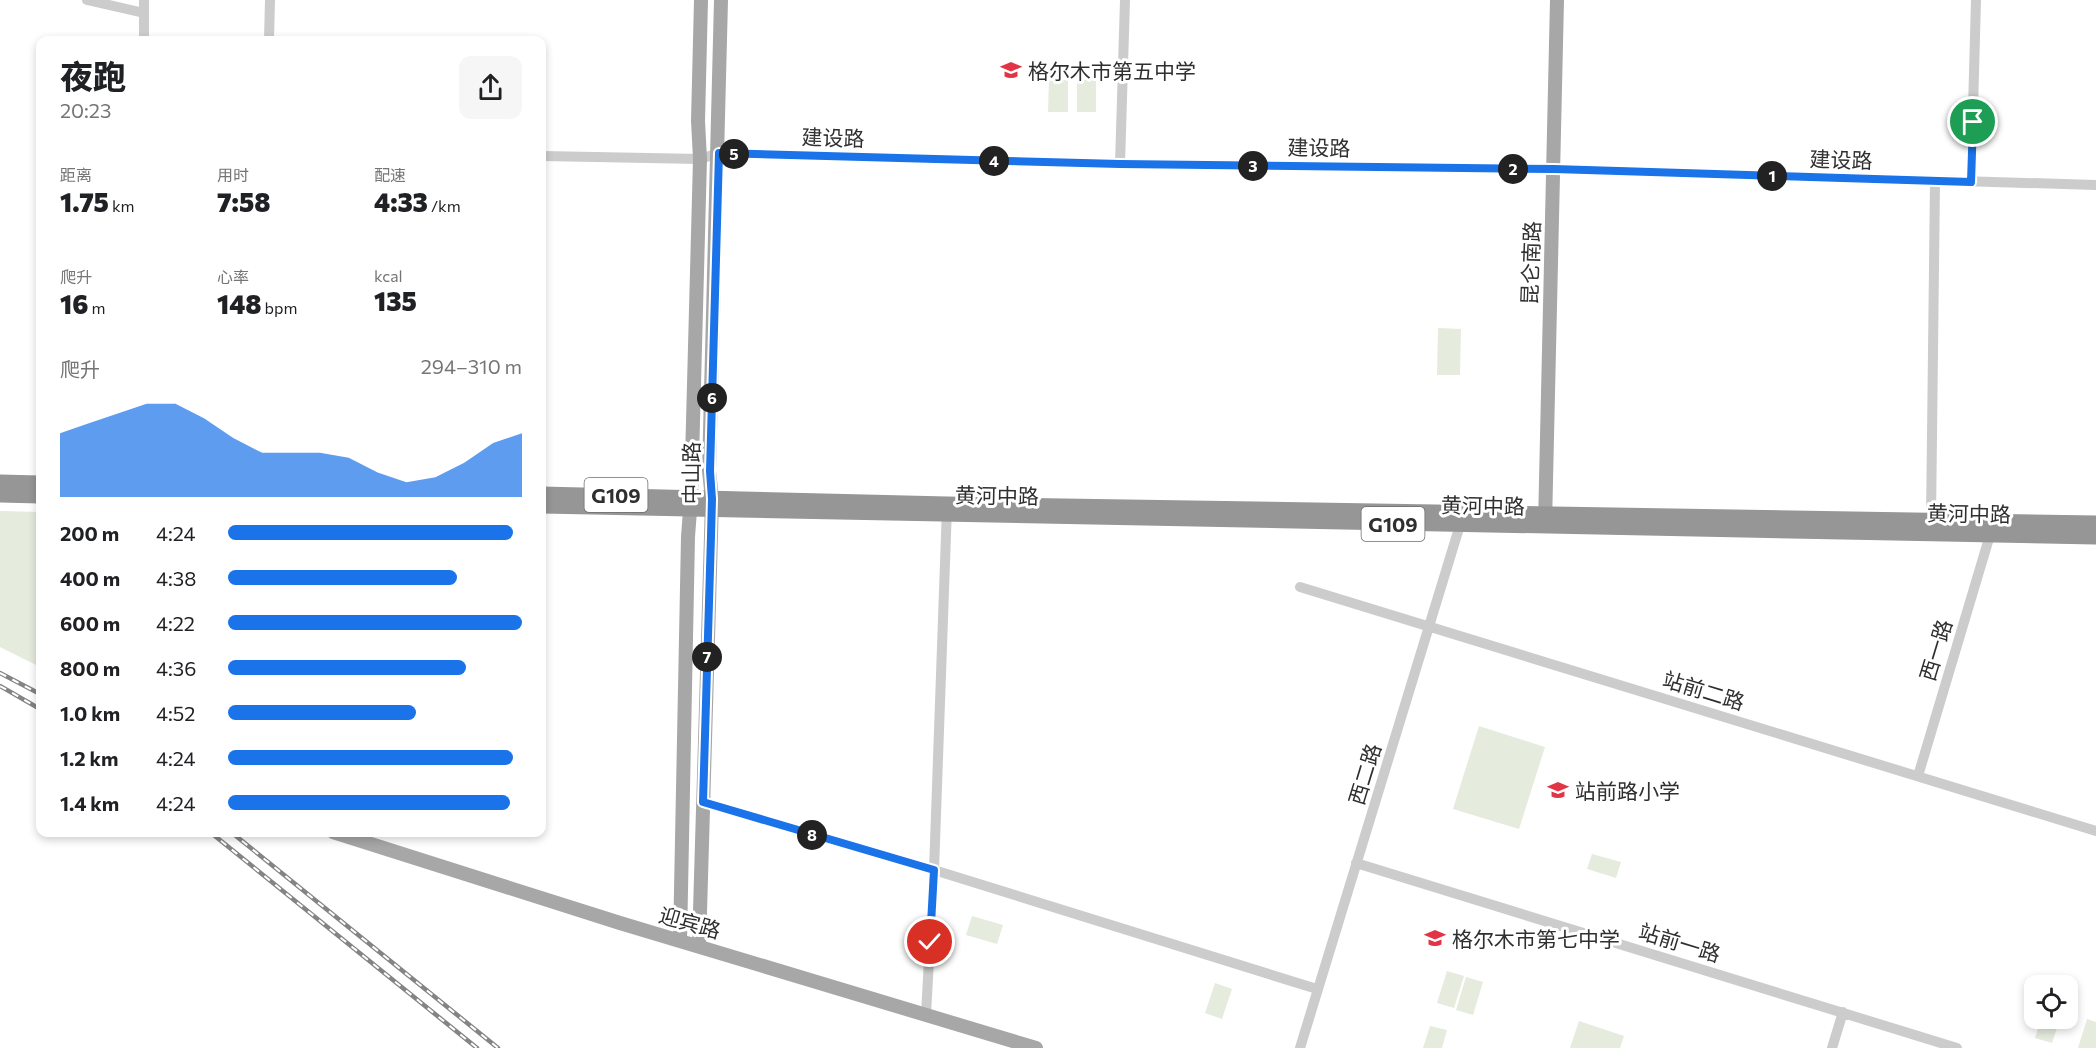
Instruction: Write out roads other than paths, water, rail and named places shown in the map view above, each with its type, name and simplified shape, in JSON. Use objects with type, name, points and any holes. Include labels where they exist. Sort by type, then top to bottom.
[{"type":"highway","points":[[0,482],[36,483]]},
{"type":"highway","name":"G109","points":[[546,494],[691,503]]},
{"type":"highway","points":[[0,495],[36,496]]},
{"type":"highway","name":"黄河中路","points":[[691,503],[947,510],[1545,520],[2096,537]]},
{"type":"highway","name":"G109","points":[[546,506],[691,503]]},
{"type":"highway","name":"黄河中路","points":[[1545,520],[1931,520],[2096,523]]},
{"type":"main road","name":"中山路","points":[[680,941],[700,159],[698,121],[701,0]]},
{"type":"main road","name":"中山路","points":[[699,946],[721,0]]},
{"type":"main road","name":"昆仑南路","points":[[1545,520],[1557,0]]},
{"type":"main road","name":"迎宾路","points":[[349,837],[680,941],[1036,1048]]},
{"type":"street","points":[[87,0],[144,13]]},
{"type":"street","points":[[144,0],[144,36]]},
{"type":"street","points":[[269,36],[270,0]]},
{"type":"street","points":[[1120,164],[1125,0]]},
{"type":"street","points":[[1971,182],[1976,0]]},
{"type":"street","name":"建设路","points":[[546,156],[700,159],[719,153],[1120,164],[1554,169],[2096,185]]},
{"type":"street","points":[[1931,520],[1935,182]]},
{"type":"street","points":[[926,1014],[934,870],[947,510]]},
{"type":"street","name":"西二路","points":[[1300,1048],[1431,626],[1460,518]]},
{"type":"street","name":"西一路","points":[[1918,776],[1990,535]]},
{"type":"street","name":"站前二路","points":[[1300,587],[2096,831]]},
{"type":"street","points":[[703,802],[934,870],[1317,989]]},
{"type":"street","name":"站前一路","points":[[1356,863],[1957,1048]]},
{"type":"street","points":[[1832,1048],[1843,1012]]},
{"type":"railway","points":[[0,673],[36,692]]},
{"type":"railway","points":[[0,686],[36,707]]},
{"type":"railway","points":[[216,837],[477,1048]]},
{"type":"railway","points":[[237,837],[498,1048]]},
{"type":"place","name":"格尔木市第五中学","points":[[1011,70]]},
{"type":"place","name":"站前路小学","points":[[1558,790]]},
{"type":"place","name":"格尔木市第七中学","points":[[1435,938]]}]
